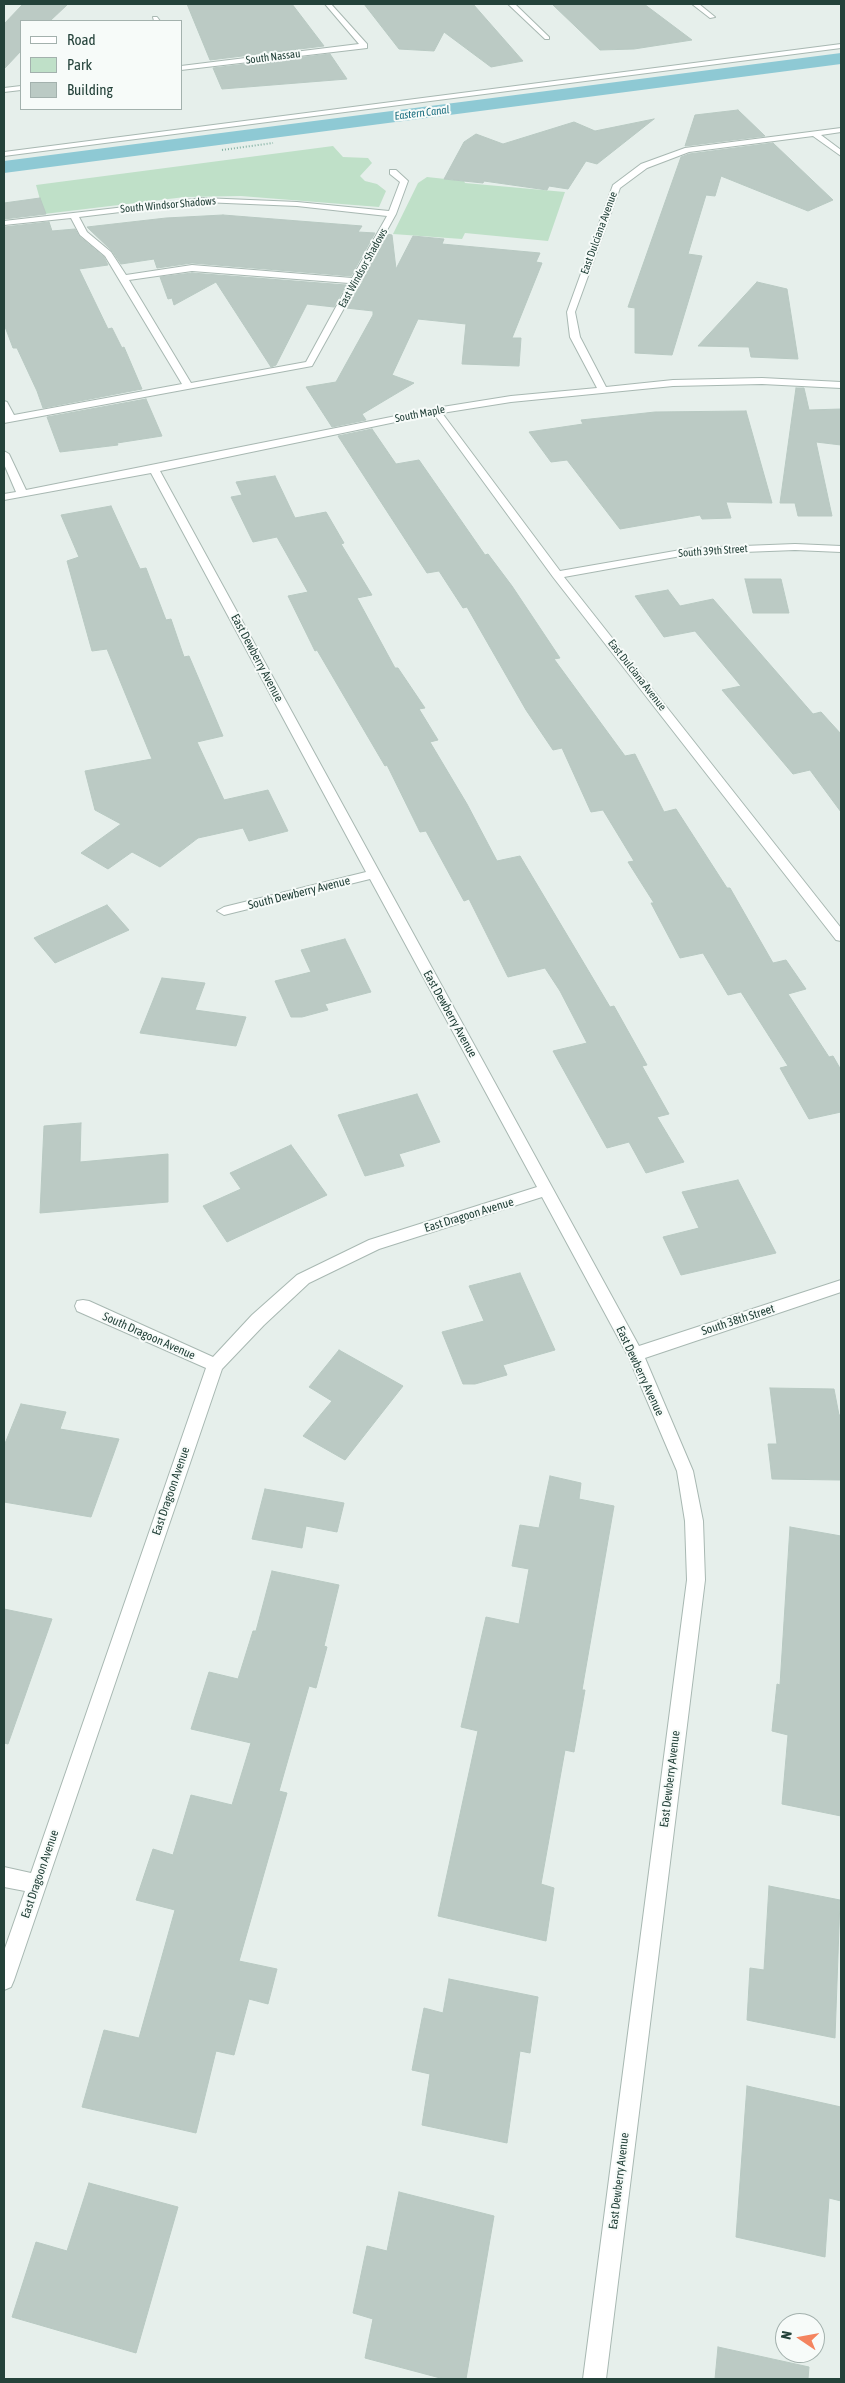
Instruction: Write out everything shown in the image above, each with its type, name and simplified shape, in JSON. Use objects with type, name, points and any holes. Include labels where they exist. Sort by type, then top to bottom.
[{"type":"street","name":"South Nassau","points":[[182,66],[364,46],[328,4]]},
{"type":"street","points":[[511,4],[546,38]]},
{"type":"street","points":[[695,4],[712,17]]},
{"type":"street","points":[[4,154],[841,46]]},
{"type":"street","points":[[4,90],[20,88]]},
{"type":"street","points":[[814,133],[841,130]]},
{"type":"street","points":[[814,133],[841,154]]},
{"type":"street","name":"East Dulciana Avenue","points":[[603,390],[575,336],[571,312],[616,186],[644,166],[688,150],[814,133]]},
{"type":"street","name":"East Windsor Shadows","points":[[188,386],[309,364],[357,281],[392,214],[404,181],[393,172]]},
{"type":"street","name":"South Windsor Shadows","points":[[4,223],[203,200],[297,204],[392,214]]},
{"type":"street","points":[[4,404],[7,420],[188,386],[108,254],[83,233],[74,215]]},
{"type":"street","points":[[124,278],[192,268],[357,281]]},
{"type":"street","name":"South Maple","points":[[4,497],[154,469],[436,411],[511,399],[673,383],[752,381],[841,385]]},
{"type":"street","name":"East Dulciana Avenue","points":[[436,411],[557,575],[841,937]]},
{"type":"street","points":[[4,454],[22,494]]},
{"type":"street","name":"East Dewberry Avenue","points":[[154,469],[635,1354],[685,1471],[694,1521],[696,1580],[594,2379]]},
{"type":"street","name":"South 39th Street","points":[[557,575],[692,551],[795,547],[841,549]]},
{"type":"street","name":"South Dewberry Avenue","points":[[224,911],[374,874]]},
{"type":"street","name":"East Dragoon Avenue","points":[[4,1980],[215,1365],[258,1320],[303,1279],[374,1244],[547,1190]]},
{"type":"street","name":"South 38th Street","points":[[635,1354],[841,1286]]},
{"type":"street","name":"South Dragoon Avenue","points":[[83,1306],[215,1365]]},
{"type":"street","points":[[4,1877],[37,1884]]},
{"type":"green space","points":[[333,146],[343,157],[368,158],[372,163],[360,176],[365,181],[377,184],[386,191],[379,207],[241,196],[185,197],[44,214],[36,185]]},
{"type":"green space","points":[[427,177],[464,181],[465,183],[565,192],[548,241],[465,233],[462,239],[393,234],[418,183]]},
{"type":"building","points":[[23,4],[68,4],[51,20],[20,20],[20,52],[4,69],[4,24]]},
{"type":"building","points":[[187,4],[292,4],[324,46],[210,60]]},
{"type":"building","points":[[364,4],[473,4],[523,61],[491,67],[444,32],[434,51],[399,49]]},
{"type":"building","points":[[552,4],[644,4],[692,40],[634,49],[600,50]]},
{"type":"building","points":[[330,54],[347,79],[222,89],[213,68]]},
{"type":"building","points":[[738,110],[765,136],[685,146],[695,115]]},
{"type":"building","points":[[654,119],[597,164],[586,161],[568,189],[549,186],[547,190],[484,181],[483,183],[444,179],[464,142],[476,134],[503,144],[574,122],[595,131]]},
{"type":"building","points":[[773,143],[833,200],[808,211],[721,176],[715,196],[706,195],[688,254],[702,256],[672,355],[635,353],[635,308],[628,307],[681,157],[689,154]]},
{"type":"building","points":[[40,198],[46,214],[4,219],[4,203]]},
{"type":"building","points":[[223,215],[362,226],[358,232],[375,233],[351,276],[192,263],[157,268],[154,259],[121,264],[112,251],[87,227],[166,218]]},
{"type":"building","points":[[49,222],[52,231],[75,229],[79,236],[104,257],[108,265],[79,269],[108,329],[112,328],[122,348],[124,347],[142,389],[43,408],[17,348],[13,348],[4,324],[4,227]]},
{"type":"building","points":[[387,234],[392,235],[396,269],[413,236],[444,239],[442,244],[540,253],[536,262],[542,263],[512,338],[521,338],[519,366],[462,364],[466,324],[418,319],[392,375],[414,383],[362,414],[366,420],[332,427],[306,387],[336,382],[373,315],[373,311],[346,308],[363,281],[362,279]]},
{"type":"building","points":[[192,273],[346,285],[334,307],[307,304],[276,365],[271,367],[216,282],[174,305],[172,298],[168,299],[160,277]]},
{"type":"building","points":[[757,282],[787,289],[798,359],[751,357],[749,347],[698,346]]},
{"type":"building","points":[[796,388],[804,388],[809,410],[841,409],[841,445],[816,442],[832,516],[798,516],[795,503],[780,503]]},
{"type":"building","points":[[146,399],[162,436],[117,443],[118,445],[60,452],[47,417]]},
{"type":"building","points":[[746,411],[772,503],[726,502],[731,518],[702,519],[700,515],[620,529],[567,460],[551,462],[529,432],[583,424],[581,420],[655,412]]},
{"type":"building","points":[[372,429],[396,464],[419,460],[485,555],[488,554],[512,586],[560,658],[554,659],[625,756],[635,754],[664,812],[676,809],[727,888],[730,888],[773,963],[786,960],[806,989],[788,994],[829,1057],[833,1056],[841,1070],[841,1112],[809,1119],[780,1068],[788,1066],[741,992],[728,995],[703,953],[680,958],[651,903],[654,903],[628,862],[634,861],[603,810],[591,812],[562,748],[553,750],[526,710],[467,607],[463,608],[439,571],[427,573],[338,436]]},
{"type":"building","points":[[275,476],[295,518],[326,512],[344,543],[341,544],[372,595],[357,598],[395,668],[398,668],[425,708],[419,709],[438,740],[430,742],[467,804],[497,861],[520,856],[610,1007],[614,1006],[647,1065],[642,1066],[669,1114],[657,1117],[684,1162],[646,1173],[629,1142],[607,1148],[553,1051],[587,1043],[560,991],[545,968],[508,977],[469,899],[464,901],[426,831],[420,832],[387,765],[385,766],[317,650],[315,651],[288,596],[308,592],[277,537],[253,542],[231,497],[242,495],[236,482]]},
{"type":"building","points":[[111,506],[140,569],[146,568],[166,620],[171,619],[184,657],[189,656],[223,736],[197,742],[224,800],[268,790],[288,831],[249,841],[243,828],[198,838],[160,867],[132,852],[108,869],[81,853],[121,824],[95,810],[85,771],[152,759],[107,649],[92,651],[67,561],[79,557],[61,515]]},
{"type":"building","points":[[745,579],[781,579],[789,613],[753,613]]},
{"type":"building","points":[[668,590],[680,606],[713,599],[813,714],[821,712],[841,734],[841,812],[810,770],[793,774],[722,690],[741,686],[695,631],[664,637],[635,596]]},
{"type":"building","points":[[107,905],[129,930],[55,963],[34,938]]},
{"type":"building","points":[[345,939],[371,992],[325,1004],[328,1010],[302,1017],[291,1017],[275,981],[311,972],[301,950]]},
{"type":"building","points":[[162,978],[205,983],[195,1010],[246,1017],[236,1046],[140,1033]]},
{"type":"building","points":[[417,1094],[440,1142],[399,1154],[404,1166],[365,1176],[338,1115]]},
{"type":"building","points":[[81,1123],[80,1162],[168,1154],[168,1202],[40,1213],[44,1126]]},
{"type":"building","points":[[291,1145],[327,1195],[227,1242],[203,1206],[241,1189],[230,1173]]},
{"type":"building","points":[[738,1180],[776,1253],[681,1275],[663,1237],[699,1228],[682,1192]]},
{"type":"building","points":[[520,1273],[555,1350],[503,1365],[507,1375],[475,1384],[463,1384],[442,1332],[484,1321],[469,1286]]},
{"type":"building","points":[[339,1350],[403,1386],[345,1460],[303,1436],[332,1401],[309,1387]]},
{"type":"building","points":[[770,1388],[834,1389],[839,1415],[841,1415],[841,1480],[772,1479],[768,1444],[777,1444]]},
{"type":"building","points":[[21,1404],[66,1412],[60,1429],[119,1439],[91,1517],[4,1502],[4,1446]]},
{"type":"building","points":[[550,1476],[581,1483],[579,1499],[614,1506],[582,1690],[585,1690],[574,1752],[565,1750],[541,1884],[554,1888],[546,1941],[438,1916],[478,1731],[461,1727],[486,1617],[519,1624],[529,1569],[512,1566],[520,1525],[539,1528]]},
{"type":"building","points":[[265,1489],[344,1503],[337,1532],[306,1526],[302,1548],[252,1539]]},
{"type":"building","points":[[790,1527],[841,1536],[841,1816],[782,1804],[788,1735],[772,1731],[777,1684],[780,1685]]},
{"type":"building","points":[[272,1571],[339,1585],[324,1646],[327,1647],[316,1688],[309,1686],[279,1791],[287,1793],[239,1961],[277,1969],[268,2004],[249,1999],[234,2055],[216,2051],[196,2133],[82,2107],[104,2030],[139,2038],[175,1910],[136,1900],[153,1849],[173,1855],[191,1795],[232,1805],[251,1743],[191,1729],[209,1672],[238,1679],[253,1631],[256,1631]]},
{"type":"building","points":[[4,1609],[52,1619],[8,1744],[4,1743]]},
{"type":"building","points":[[769,1886],[840,1900],[835,2038],[747,2020],[750,1968],[764,1970]]},
{"type":"building","points":[[449,1979],[538,1997],[530,2053],[520,2051],[507,2143],[422,2125],[430,2074],[412,2070],[424,2008],[443,2013]]},
{"type":"building","points":[[747,2086],[841,2107],[841,2201],[829,2198],[825,2257],[736,2237]]},
{"type":"building","points":[[89,2183],[178,2207],[136,2353],[12,2317],[36,2242],[67,2251]]},
{"type":"building","points":[[399,2192],[494,2216],[466,2379],[444,2379],[365,2358],[373,2319],[353,2313],[367,2246],[387,2251]]},
{"type":"building","points":[[718,2347],[775,2360],[775,2363],[791,2363],[809,2367],[808,2379],[715,2379]]},
{"type":"waterway","name":"Eastern Canal","points":[[4,167],[841,58]]}]
